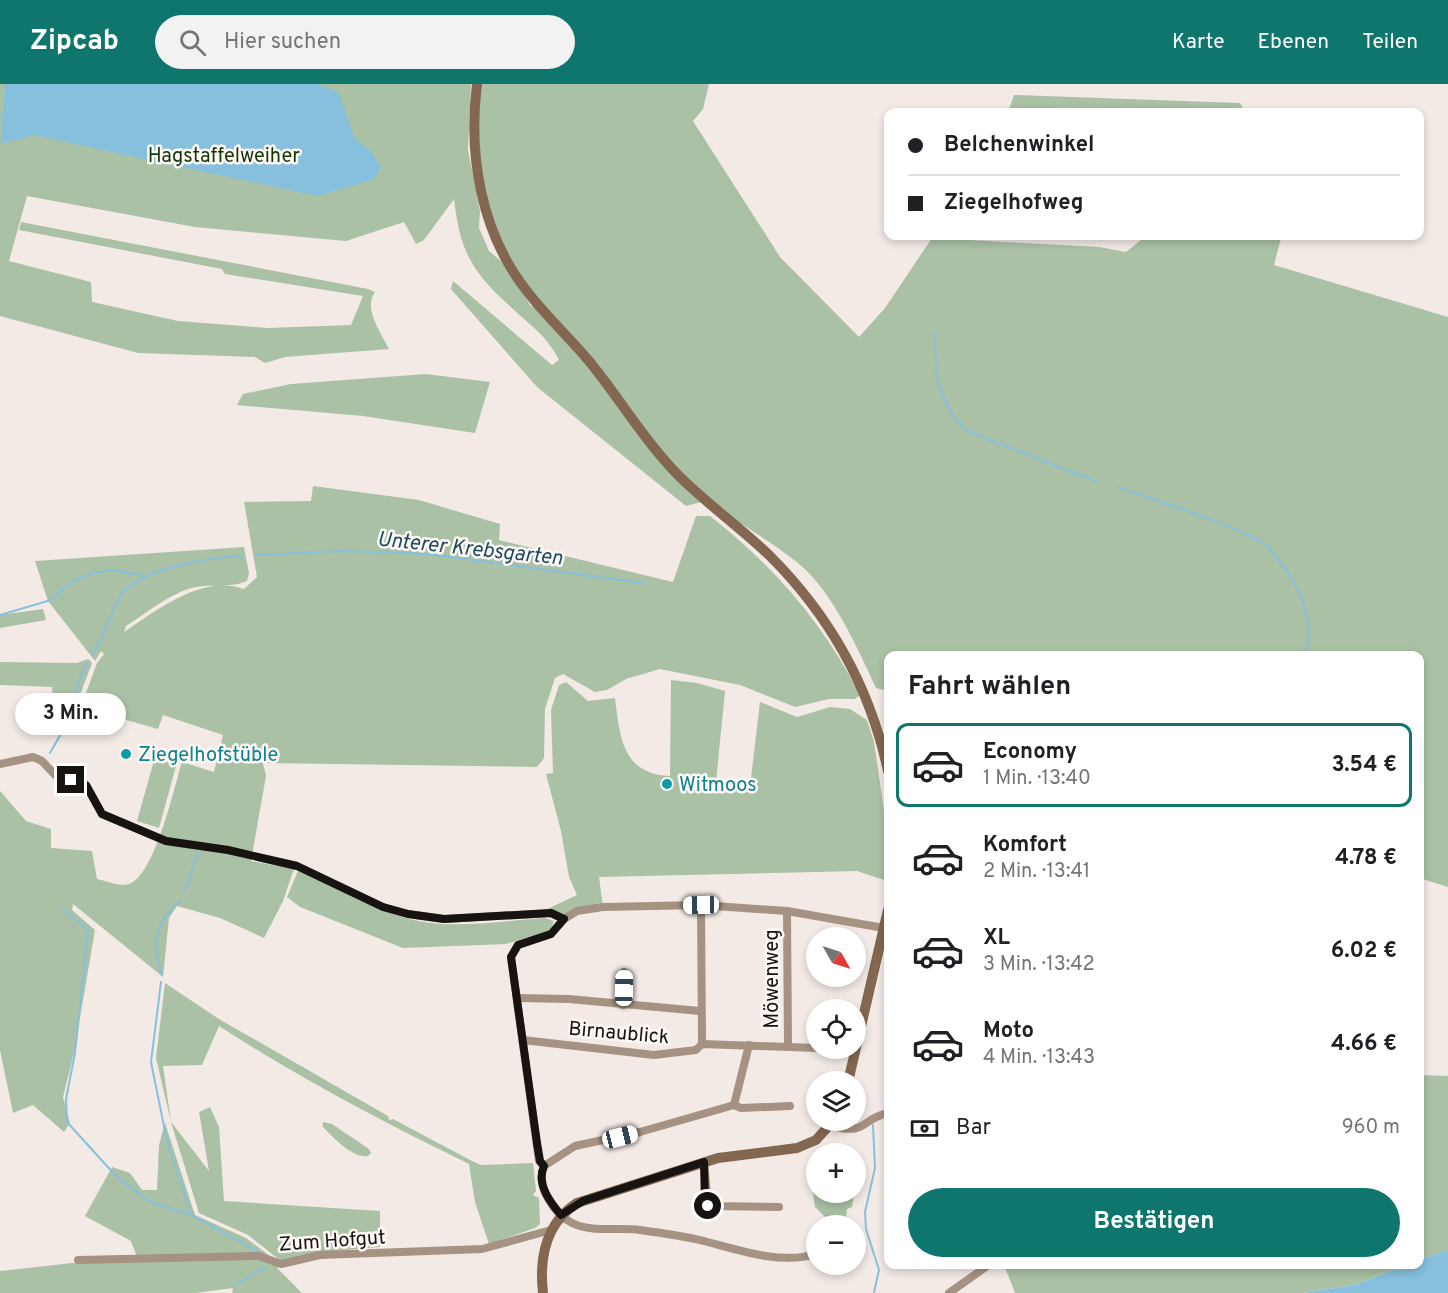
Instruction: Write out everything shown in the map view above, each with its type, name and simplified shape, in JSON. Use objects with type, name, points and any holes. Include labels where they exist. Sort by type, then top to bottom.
[{"type":"main road","points":[[477,84],[475,149],[485,210],[497,243],[513,272],[590,362],[644,438],[698,494],[769,556],[806,594],[833,631],[867,697],[879,730],[884,753]]},
{"type":"main road","points":[[866,1004],[884,930]]},
{"type":"main road","points":[[543,1293],[541,1274],[551,1230],[561,1215],[583,1201],[704,1162],[797,1148],[816,1140],[824,1131]]},
{"type":"street","points":[[0,764],[33,757],[42,761],[56,776],[86,785],[102,814],[166,841],[228,850],[297,866],[383,907],[408,914],[444,919],[551,913],[564,919]]},
{"type":"street","points":[[701,905],[702,1044]]},
{"type":"street","points":[[544,1166],[538,1152],[511,957],[518,945],[551,934],[564,919],[577,910],[603,907],[701,905],[884,918]]},
{"type":"street","name":"Möwenweg","points":[[787,911],[788,1046]]},
{"type":"street","points":[[623,1005],[624,972]]},
{"type":"street","points":[[517,998],[569,999],[700,1011]]},
{"type":"street","name":"Birnaublick","points":[[523,1040],[654,1055],[696,1050],[702,1044],[806,1047]]},
{"type":"street","points":[[734,1105],[748,1045]]},
{"type":"street","points":[[790,1106],[741,1108],[734,1105],[640,1132],[575,1146],[544,1166],[542,1171],[545,1191],[561,1215],[574,1224],[671,1234],[739,1252],[806,1257]]},
{"type":"street","points":[[866,1124],[884,1115]]},
{"type":"street","points":[[704,1162],[705,1202],[708,1206],[779,1207]]},
{"type":"street","name":"Zum Hofgut","points":[[78,1260],[259,1256],[281,1263],[320,1255],[482,1249],[551,1230]]},
{"type":"street","points":[[949,1293],[983,1269]]},
{"type":"green space","points":[[0,84],[471,84],[468,150],[480,211],[479,228],[489,251],[501,261],[531,306],[541,304],[508,253],[485,198],[479,158],[480,84],[709,84],[703,109],[693,121],[780,257],[859,337],[885,308],[931,240],[1099,247],[1126,252],[1141,240],[1280,240],[1274,265],[1448,317],[1448,887],[1424,880],[1424,651],[884,651],[884,690],[876,688],[843,621],[811,575],[764,539],[705,501],[686,506],[537,387],[451,289],[453,281],[552,365],[559,360],[544,338],[478,273],[460,234],[454,199],[424,240],[416,244],[404,222],[346,241],[195,227],[27,196],[9,261],[91,282],[92,302],[178,321],[268,328],[351,325],[363,296],[225,274],[222,269],[19,230],[21,222],[368,289],[375,292],[371,306],[372,313],[389,349],[285,357],[265,363],[255,357],[138,353],[0,316]]},
{"type":"green space","points":[[1014,95],[1240,103],[1243,108],[1009,108]]},
{"type":"green space","points":[[426,374],[490,382],[475,433],[363,416],[237,405],[243,394],[291,384]]},
{"type":"green space","points":[[313,486],[419,500],[500,524],[499,540],[673,582],[696,516],[710,516],[755,555],[795,597],[830,644],[860,695],[855,699],[829,699],[795,707],[740,685],[660,669],[626,679],[607,690],[595,692],[563,674],[555,678],[545,709],[544,758],[537,767],[263,763],[266,776],[251,861],[294,869],[283,901],[264,938],[220,918],[177,906],[169,918],[163,977],[73,904],[72,910],[95,930],[74,1053],[63,1097],[70,1123],[64,1132],[33,1105],[13,1113],[0,1050],[0,791],[26,821],[51,829],[51,848],[92,851],[97,879],[126,885],[138,877],[155,848],[169,810],[182,762],[214,772],[223,735],[163,715],[158,729],[81,707],[97,663],[104,654],[101,651],[95,661],[48,601],[35,561],[244,547],[249,573],[247,581],[196,587],[177,593],[126,626],[124,632],[165,605],[196,590],[212,586],[244,589],[257,577],[244,502],[311,501]]},
{"type":"green space","points":[[43,609],[46,620],[0,628],[0,615]]},
{"type":"green space","points":[[88,659],[92,663],[71,719],[66,711],[53,709],[52,687],[0,685],[0,662],[77,663]]},
{"type":"green space","points":[[671,680],[697,683],[725,691],[716,782],[742,791],[751,778],[760,702],[797,717],[830,707],[850,709],[867,720],[874,742],[884,810],[884,880],[857,871],[599,877],[603,907],[563,916],[557,911],[545,910],[577,895],[569,877],[561,831],[546,774],[553,773],[551,710],[559,685],[566,682],[588,701],[615,698],[622,739],[633,761],[654,774],[670,776]]},
{"type":"green space","points":[[155,757],[176,766],[159,828],[137,821]]},
{"type":"green space","points":[[298,871],[376,907],[420,921],[455,924],[545,918],[554,921],[550,931],[506,944],[403,948],[300,907],[287,897]]},
{"type":"green space","points":[[165,983],[219,1019],[388,1116],[389,1120],[393,1119],[470,1160],[481,1165],[533,1163],[536,1191],[533,1195],[539,1198],[540,1224],[535,1228],[489,1244],[475,1202],[469,1164],[342,1099],[219,1026],[202,1065],[163,1066],[171,1122],[156,1058]]},
{"type":"green space","points":[[1424,1075],[1448,1076],[1448,1250],[1424,1258]]},
{"type":"green space","points":[[210,1107],[219,1127],[224,1201],[380,1211],[380,1247],[320,1252],[281,1261],[248,1235],[199,1213],[171,1122],[209,1171],[199,1112]]},
{"type":"green space","points":[[323,1122],[332,1124],[369,1149],[371,1153],[368,1156],[362,1156],[350,1151],[323,1127]]},
{"type":"green space","points":[[165,1123],[195,1215],[246,1238],[278,1262],[259,1255],[137,1257],[131,1241],[85,1216],[112,1167],[130,1173],[142,1190],[157,1190],[159,1145]]},
{"type":"green space","points":[[814,1203],[853,1203],[852,1207],[847,1209],[846,1215],[823,1215],[815,1207]]},
{"type":"green space","points":[[259,1259],[282,1265],[277,1268],[302,1293],[232,1293],[233,1288],[196,1293],[0,1293],[0,1271],[81,1262]]},
{"type":"green space","points":[[1006,1269],[1395,1269],[1355,1285],[1303,1293],[1015,1293]]},
{"type":"water","name":"Hagstaffelweiher","points":[[5,84],[317,84],[339,93],[354,137],[372,153],[381,167],[374,179],[317,196],[33,135],[1,144]]},
{"type":"water","points":[[1448,1250],[1448,1293],[1303,1293],[1355,1285],[1395,1269],[1424,1269],[1424,1258]]},
{"type":"waterway","points":[[934,333],[937,376],[942,394],[950,412],[967,431],[1098,482]]},
{"type":"waterway","points":[[1118,487],[1213,520],[1267,546],[1288,572],[1300,594],[1307,618],[1306,651]]},
{"type":"waterway","name":"Unterer Krebsgarten","points":[[257,555],[342,551],[428,554],[644,583]]},
{"type":"waterway","name":"Unterer Krebsgarten","points":[[92,655],[120,597],[142,578],[176,566],[243,556]]},
{"type":"waterway","points":[[0,615],[51,600],[71,582],[92,573],[114,570],[144,576]]},
{"type":"waterway","points":[[71,710],[78,683],[87,663]]},
{"type":"waterway","points":[[50,753],[66,725]]},
{"type":"waterway","points":[[185,892],[198,852]]},
{"type":"waterway","points":[[162,975],[156,943],[160,925],[181,900]]},
{"type":"waterway","points":[[63,909],[88,930],[75,1053],[66,1099],[67,1122],[116,1176],[148,1201],[191,1215]]},
{"type":"waterway","points":[[161,982],[151,1062],[167,1141],[191,1215],[263,1254]]},
{"type":"waterway","points":[[873,1125],[875,1168],[865,1212],[866,1229],[879,1270],[874,1292]]},
{"type":"waterway","points":[[234,1285],[266,1267]]},
{"type":"place","name":"Ziegelhofstüble","points":[[126,754]]},
{"type":"place","name":"Witmoos","points":[[667,784]]},
{"type":"route","points":[[71,780],[86,785],[91,790],[102,814],[166,841],[252,854],[297,866],[383,907],[408,914],[444,919],[551,913],[564,919],[551,934],[518,945],[511,957],[530,1103],[540,1161],[544,1166],[543,1185],[549,1199],[561,1215],[577,1203],[704,1162],[705,1202],[708,1206]]}]
